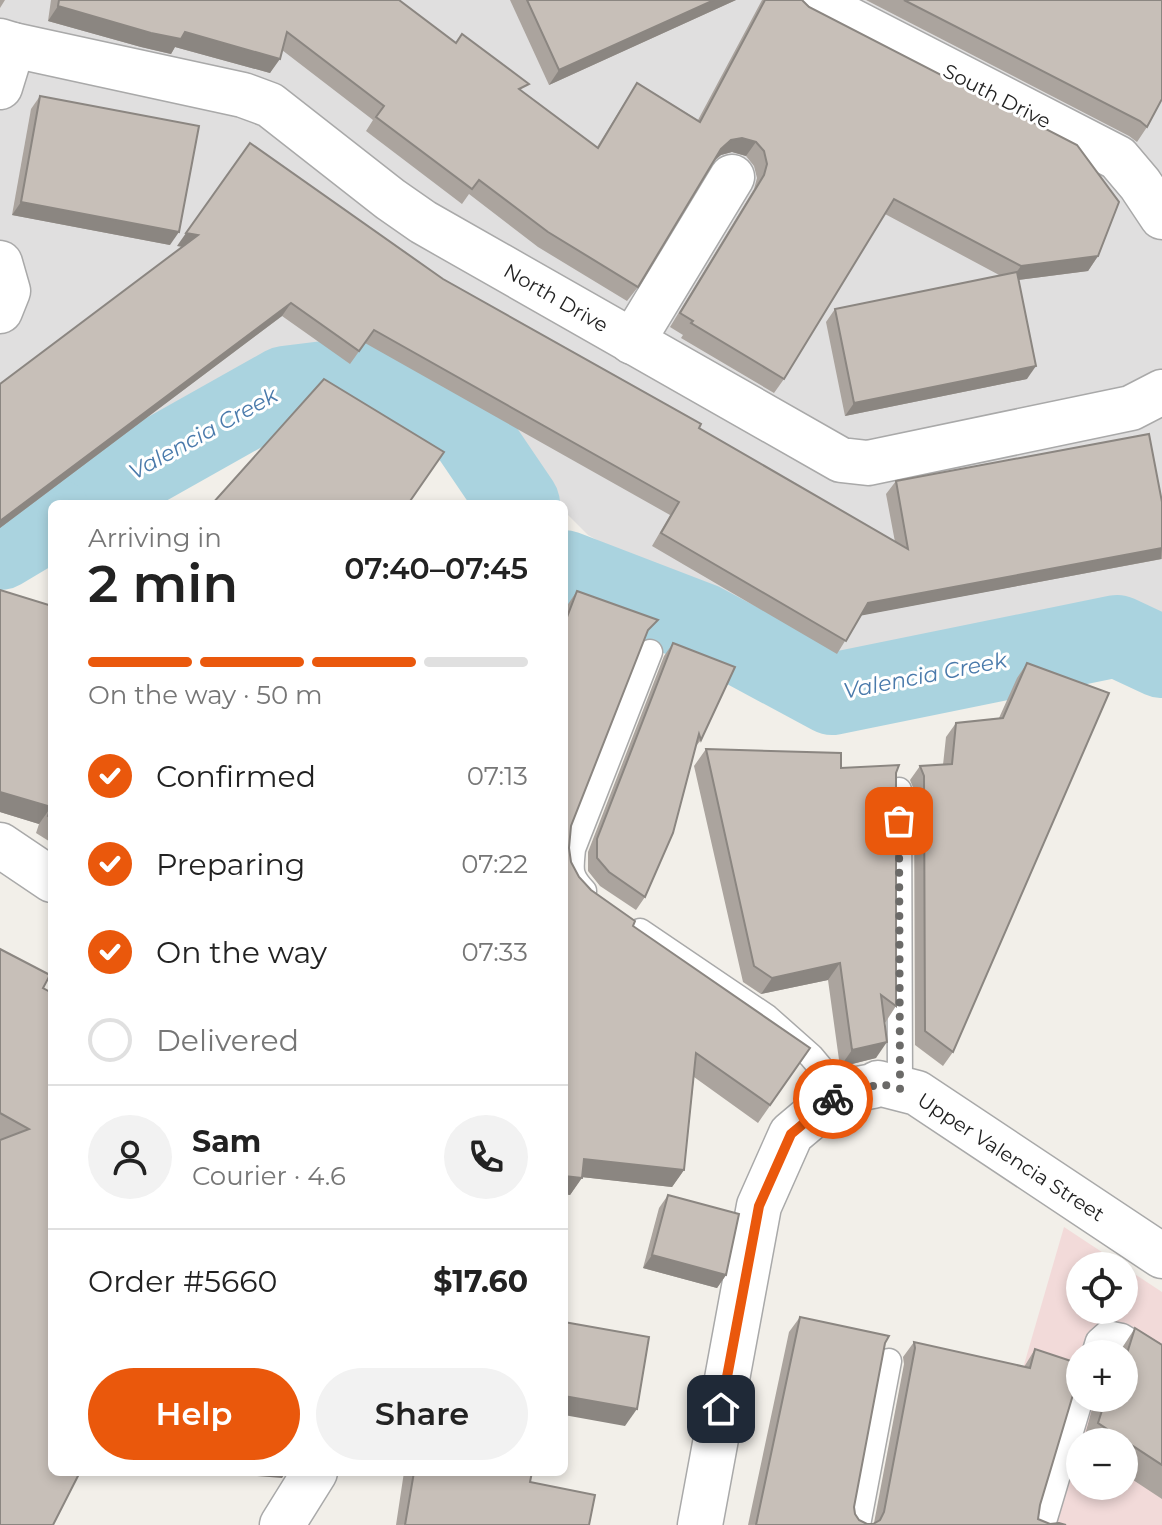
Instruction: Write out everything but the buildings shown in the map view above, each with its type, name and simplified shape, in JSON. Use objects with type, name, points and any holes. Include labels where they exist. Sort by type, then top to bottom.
[{"type":"street","name":"South Drive","points":[[811,0],[1118,158],[1162,217]]},
{"type":"street","points":[[0,87],[6,43]]},
{"type":"street","name":"North Drive","points":[[6,43],[243,95],[270,105],[423,222],[841,460],[868,463],[1152,404]]},
{"type":"street","points":[[632,342],[732,177]]},
{"type":"street","points":[[0,263],[8,291],[0,311]]},
{"type":"street","points":[[0,845],[48,877]]},
{"type":"street","name":"Upper Valencia Street","points":[[700,1525],[759,1206],[791,1134],[841,1092],[878,1083],[917,1093],[1162,1256]]},
{"type":"street","points":[[282,1525],[313,1476]]},
{"type":"lane","points":[[650,652],[573,849],[571,872],[574,880],[590,897],[767,1017],[811,1056],[841,1092]]},
{"type":"lane","points":[[899,790],[900,1089]]},
{"type":"lane","points":[[1099,1340],[1107,1333],[1129,1340]]},
{"type":"lane","points":[[1138,1346],[1162,1360]]},
{"type":"lane","points":[[858,1525],[889,1361]]},
{"type":"lane","points":[[1043,1525],[1077,1412]]},
{"type":"shaded area","points":[[0,0],[1162,0],[1162,637],[1129,619],[831,672],[588,535],[568,515],[568,500],[553,500],[467,412],[382,363],[343,374],[289,379],[82,500],[48,500],[48,520],[0,548]]},
{"type":"shaded area","points":[[1064,1227],[1102,1252],[1066,1252],[1066,1324],[1138,1324],[1138,1276],[1162,1292],[1162,1525],[982,1525]]},
{"type":"waterway","name":"Valencia Creek","points":[[84,500],[285,387],[382,375],[462,420],[516,500]]},
{"type":"waterway","name":"Valencia Creek","points":[[0,549],[48,520]]},
{"type":"waterway","name":"Valencia Creek","points":[[568,573],[702,624],[832,694],[1117,636],[1162,657]]},
{"type":"way so far","points":[[833,1099],[841,1092],[878,1083],[900,1089],[899,821]]},
{"type":"route","points":[[721,1409],[759,1206],[791,1134],[833,1099]]}]
